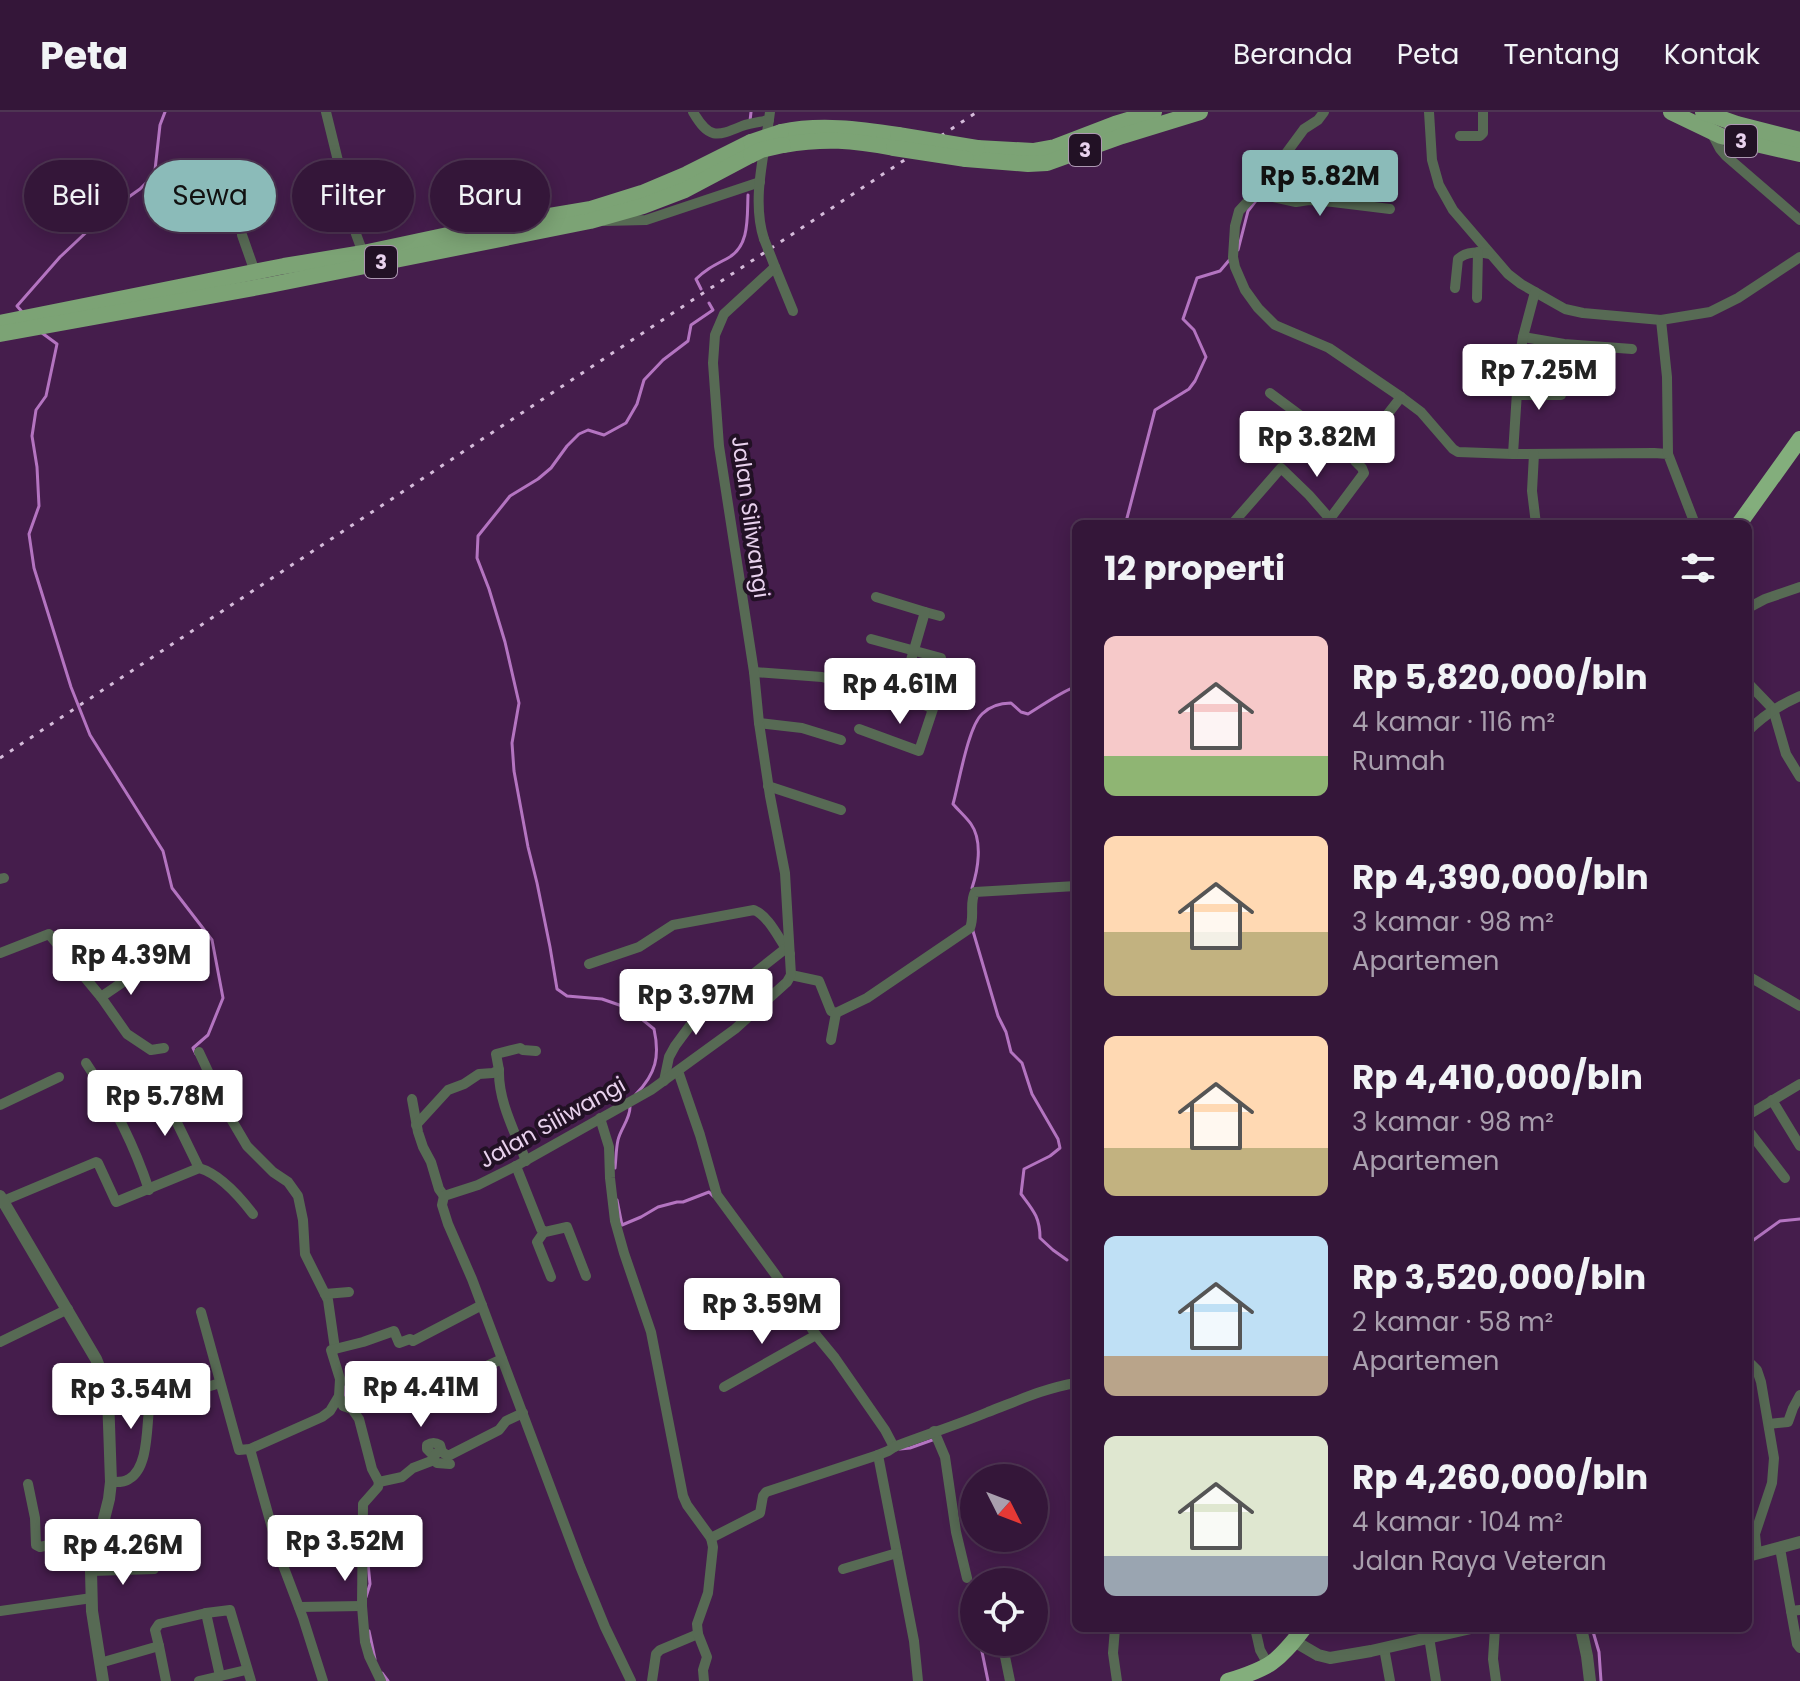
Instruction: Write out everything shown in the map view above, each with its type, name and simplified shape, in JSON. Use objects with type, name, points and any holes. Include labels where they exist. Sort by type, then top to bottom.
[{"type":"highway","points":[[1742,520],[1800,439]]},
{"type":"highway","points":[[1228,1681],[1269,1666],[1299,1634]]},
{"type":"main road","name":"3","points":[[972,154],[1055,147],[1154,112]]},
{"type":"main road","name":"3","points":[[0,334],[255,272],[591,209],[642,193],[751,148],[761,150],[775,127],[807,141],[896,141],[1028,164],[1047,163],[1200,112]]},
{"type":"main road","name":"3","points":[[1671,112],[1800,140]]},
{"type":"main road","name":"3","points":[[1737,125],[1800,154]]},
{"type":"main road","name":"3","points":[[0,323],[270,285],[590,221],[685,190],[708,179],[751,148]]},
{"type":"street","points":[[326,112],[363,253]]},
{"type":"street","points":[[693,112],[704,127],[717,135],[749,124],[775,127],[760,182],[760,210],[766,244],[793,311]]},
{"type":"street","points":[[1324,112],[1304,129],[1239,211],[1235,226],[1235,267],[1245,290],[1275,325],[1329,348],[1401,397],[1421,412],[1455,451],[1668,454]]},
{"type":"street","points":[[1429,112],[1432,160],[1439,185],[1453,210],[1484,253],[1508,274],[1556,305],[1574,311],[1661,320],[1710,312],[1800,257]]},
{"type":"street","points":[[1460,136],[1480,136],[1483,133],[1483,112]]},
{"type":"street","points":[[1710,120],[1720,149],[1726,156],[1800,220]]},
{"type":"street","points":[[590,221],[646,220],[760,182]]},
{"type":"street","points":[[1255,193],[1296,202],[1309,200],[1390,209]]},
{"type":"street","points":[[242,235],[255,272]]},
{"type":"street","points":[[1455,288],[1458,259],[1469,253],[1484,253]]},
{"type":"street","points":[[1477,298],[1484,253]]},
{"type":"street","name":"Jalan Siliwangi","points":[[444,1196],[478,1185],[546,1151],[664,1081],[735,1029],[791,975],[785,873],[768,786],[754,672],[719,446],[713,363],[718,327],[724,314],[775,267]]},
{"type":"street","points":[[1513,454],[1519,361],[1535,292]]},
{"type":"street","points":[[1661,320],[1667,377],[1668,454],[1693,520]]},
{"type":"street","points":[[1523,337],[1564,344],[1632,349]]},
{"type":"street","points":[[1270,393],[1355,456]]},
{"type":"street","points":[[1518,395],[1561,395]]},
{"type":"street","points":[[1329,520],[1364,473],[1355,456],[1401,397]]},
{"type":"street","points":[[1534,454],[1532,491],[1536,520]]},
{"type":"street","points":[[1236,520],[1281,468],[1309,495],[1327,520]]},
{"type":"street","points":[[1752,606],[1800,587]]},
{"type":"street","points":[[876,597],[940,616]]},
{"type":"street","points":[[900,698],[925,612]]},
{"type":"street","points":[[871,639],[941,658]]},
{"type":"street","points":[[754,672],[822,677],[933,709],[920,750],[859,729]]},
{"type":"street","points":[[1752,687],[1773,709],[1786,754],[1800,777]]},
{"type":"street","points":[[1752,727],[1773,709],[1800,696]]},
{"type":"street","points":[[759,723],[802,728],[841,740]]},
{"type":"street","points":[[768,786],[841,810]]},
{"type":"street","points":[[836,1013],[867,998],[970,928],[975,892],[1072,886]]},
{"type":"street","points":[[589,964],[639,947],[673,925],[754,910],[760,913],[788,951],[689,1027],[669,1057],[664,1081]]},
{"type":"street","points":[[0,953],[49,934],[127,1034],[151,1050],[164,1048]]},
{"type":"street","points":[[101,997],[142,969]]},
{"type":"street","points":[[791,975],[819,981],[831,1011],[836,1013]]},
{"type":"street","points":[[1752,978],[1800,1006]]},
{"type":"street","points":[[831,1040],[836,1013]]},
{"type":"street","points":[[536,1051],[520,1048],[496,1054],[499,1085],[544,1232]]},
{"type":"street","points":[[199,1052],[247,1146],[288,1182],[298,1196],[305,1254],[326,1294],[340,1379],[339,1396],[343,1406],[352,1409],[359,1419],[372,1469],[379,1482],[363,1504],[362,1628],[369,1656],[381,1681]]},
{"type":"street","points":[[86,1063],[132,1142],[149,1190]]},
{"type":"street","points":[[416,1125],[448,1090],[479,1074],[499,1070]]},
{"type":"street","points":[[678,1071],[717,1195],[844,1370],[894,1447]]},
{"type":"street","points":[[0,1105],[59,1077]]},
{"type":"street","points":[[1752,1112],[1800,1084]]},
{"type":"street","points":[[163,1094],[199,1168]]},
{"type":"street","points":[[412,1099],[423,1147],[444,1196],[442,1207],[580,1566],[631,1681]]},
{"type":"street","points":[[1772,1100],[1800,1146]]},
{"type":"street","points":[[600,1118],[609,1147],[615,1221],[651,1332],[683,1496],[711,1538],[713,1547],[708,1593],[698,1618],[698,1634],[707,1652],[704,1681]]},
{"type":"street","points":[[1752,1135],[1785,1178]]},
{"type":"street","points":[[103,1681],[91,1571],[111,1482],[106,1384],[68,1309],[1,1198],[96,1162],[116,1202],[199,1168],[234,1192],[253,1214]]},
{"type":"street","points":[[551,1277],[537,1242],[544,1232],[567,1227],[586,1276]]},
{"type":"street","points":[[326,1294],[345,1292]]},
{"type":"street","points":[[333,1349],[394,1331],[399,1343],[410,1339],[413,1341],[482,1305]]},
{"type":"street","points":[[0,1342],[68,1309]]},
{"type":"street","points":[[201,1312],[238,1449],[250,1449],[322,1417],[330,1411],[339,1396]]},
{"type":"street","points":[[724,1387],[816,1335]]},
{"type":"street","points":[[482,1368],[502,1359]]},
{"type":"street","points":[[1752,1365],[1761,1382],[1774,1458],[1768,1497],[1755,1534],[1752,1555],[1800,1542]]},
{"type":"street","points":[[111,1482],[124,1482],[136,1474],[144,1449],[152,1400],[220,1383]]},
{"type":"street","points":[[711,1538],[760,1513],[766,1492],[878,1455],[1012,1401],[1072,1384]]},
{"type":"street","points":[[1769,1424],[1788,1422],[1800,1395]]},
{"type":"street","points":[[379,1482],[402,1477],[437,1456],[448,1456],[479,1442],[502,1428],[506,1421],[523,1413]]},
{"type":"street","points":[[934,1431],[945,1457],[965,1568]]},
{"type":"street","points":[[250,1449],[281,1560],[323,1681]]},
{"type":"street","points":[[878,1455],[914,1641],[918,1681]]},
{"type":"street","points":[[437,1456],[437,1463],[450,1464]]},
{"type":"street","points":[[28,1484],[35,1518],[36,1545],[97,1543]]},
{"type":"street","points":[[1780,1548],[1796,1610],[1797,1644],[1800,1648]]},
{"type":"street","points":[[843,1569],[897,1553]]},
{"type":"street","points":[[91,1571],[154,1569]]},
{"type":"street","points":[[0,1611],[92,1598]]},
{"type":"street","points":[[299,1607],[362,1606]]},
{"type":"street","points":[[166,1681],[155,1630],[159,1624],[230,1610],[248,1676],[220,1676],[199,1681]]},
{"type":"street","points":[[206,1613],[220,1676]]},
{"type":"street","points":[[1115,1632],[1113,1653],[1117,1681]]},
{"type":"street","points":[[1256,1632],[1260,1650],[1269,1666]]},
{"type":"street","points":[[1299,1634],[1312,1652],[1326,1658],[1452,1632]]},
{"type":"street","points":[[1495,1632],[1493,1659],[1496,1681]]},
{"type":"street","points":[[1582,1632],[1590,1681]]},
{"type":"street","points":[[652,1681],[660,1650],[698,1634]]},
{"type":"street","points":[[1429,1637],[1436,1681]]},
{"type":"street","points":[[100,1663],[159,1646]]},
{"type":"street","points":[[1384,1648],[1390,1681]]},
{"type":"street","points":[[1005,1656],[1010,1681]]},
{"type":"waterway","points":[[23,313],[17,306],[60,257],[106,213],[151,178],[165,112]]},
{"type":"waterway","points":[[750,121],[751,112]]},
{"type":"waterway","points":[[701,289],[696,279],[735,253],[744,239],[748,195]]},
{"type":"waterway","points":[[1238,250],[1248,211],[1258,198]]},
{"type":"waterway","points":[[1127,520],[1155,410],[1189,389],[1206,357],[1194,330],[1183,319],[1197,278],[1220,271],[1231,258]]},
{"type":"waterway","points":[[636,1094],[655,1064],[657,1048],[654,1029],[628,1008],[602,999],[567,996],[557,989],[514,771],[512,743],[519,703],[505,642],[477,558],[478,536],[510,496],[551,468],[579,434],[588,430],[604,435],[626,423],[637,404],[644,380],[688,341],[691,325],[713,310],[709,303]]},
{"type":"waterway","points":[[42,333],[57,344],[46,396],[36,410],[32,436],[39,506],[29,534],[34,568],[71,687],[90,735],[163,851],[172,888],[212,940],[223,998],[208,1035],[193,1048],[196,1054]]},
{"type":"waterway","points":[[972,888],[977,864],[977,839],[971,824],[953,804],[972,731],[988,709],[1011,703],[1028,714],[1072,688]]},
{"type":"waterway","points":[[973,931],[1011,1052],[1022,1063],[1032,1094],[1060,1148],[1024,1169],[1021,1194],[1037,1219],[1040,1238],[1067,1260]]},
{"type":"waterway","points":[[615,1168],[618,1140],[630,1107]]},
{"type":"waterway","points":[[617,1200],[622,1225],[658,1207],[709,1192],[713,1196]]},
{"type":"waterway","points":[[1752,1241],[1780,1221],[1800,1219]]},
{"type":"waterway","points":[[344,1387],[348,1403]]},
{"type":"waterway","points":[[900,1449],[935,1439]]},
{"type":"waterway","points":[[366,1597],[370,1584],[367,1553]]},
{"type":"waterway","points":[[369,1631],[375,1659]]},
{"type":"waterway","points":[[1593,1632],[1599,1652],[1601,1681]]},
{"type":"waterway","points":[[983,1656],[988,1681]]},
{"type":"waterway","points":[[382,1673],[388,1681]]},
{"type":"railway","points":[[0,758],[977,112]]}]
